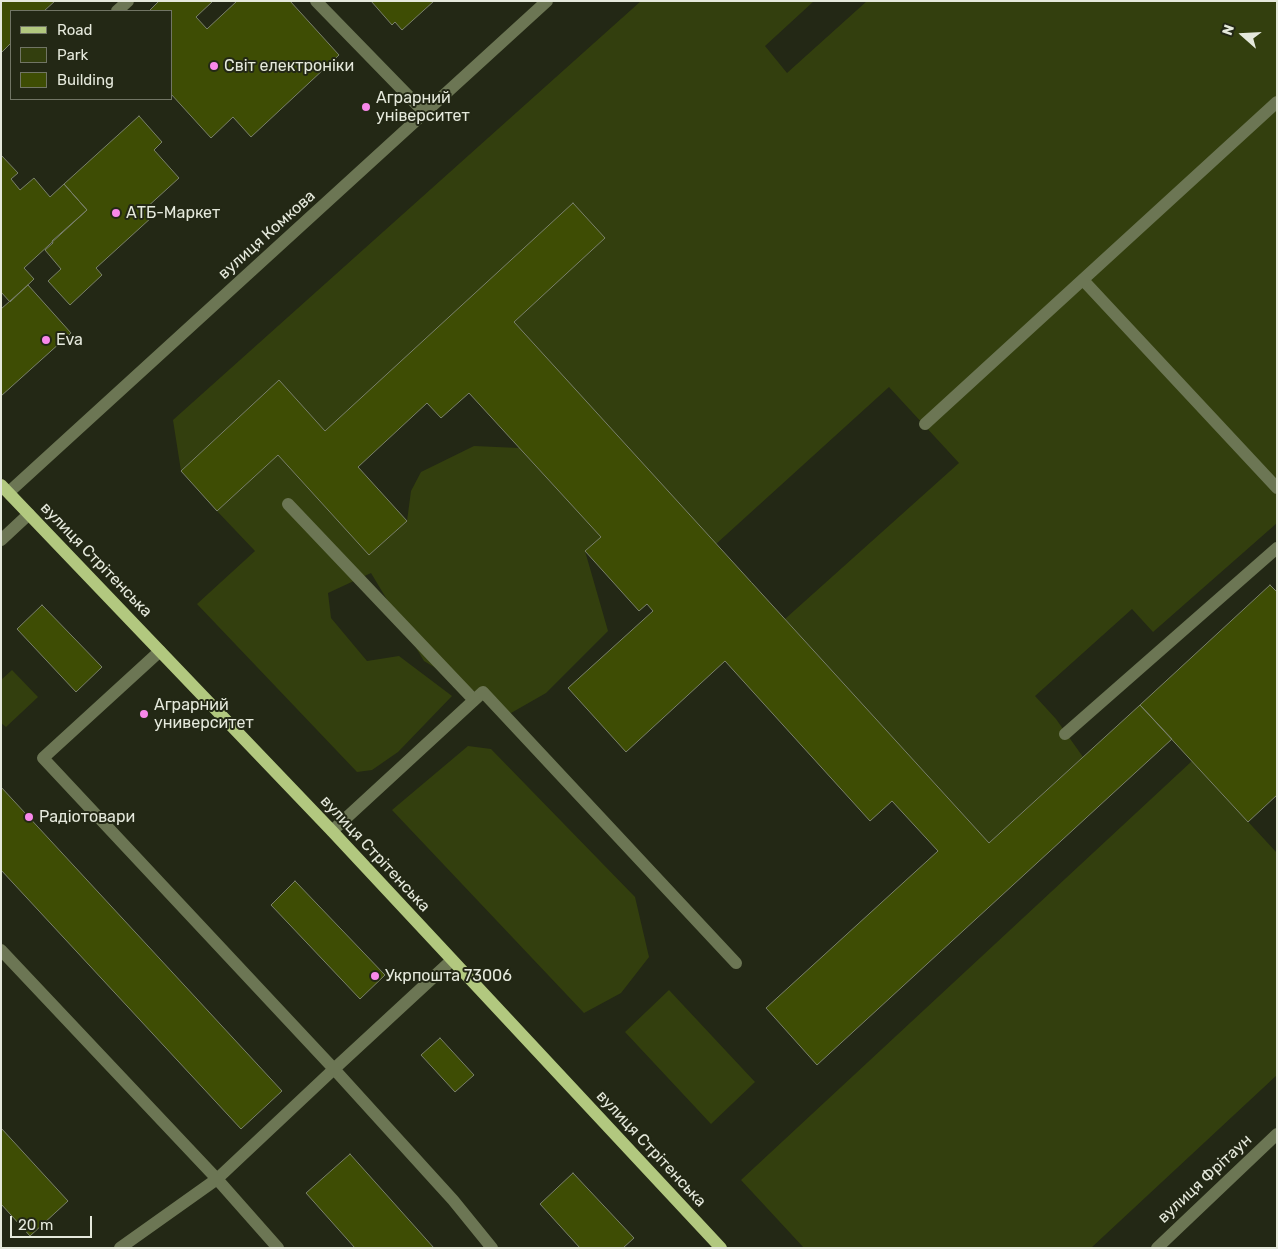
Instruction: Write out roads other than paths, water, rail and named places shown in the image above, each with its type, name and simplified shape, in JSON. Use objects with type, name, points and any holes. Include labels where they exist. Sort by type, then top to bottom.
[{"type":"main road","name":"вулиця Стрітенська","points":[[5,489],[332,832],[721,1248]]},
{"type":"street","points":[[118,10],[128,1]]},
{"type":"street","points":[[316,1],[425,113]]},
{"type":"street","name":"вулиця Комкова","points":[[5,489],[425,113],[547,1]]},
{"type":"street","points":[[925,424],[1277,102]]},
{"type":"street","points":[[1082,280],[1277,488]]},
{"type":"street","points":[[288,504],[474,700]]},
{"type":"street","points":[[1,540],[29,514]]},
{"type":"street","points":[[1065,734],[1277,548]]},
{"type":"street","points":[[160,651],[43,758],[334,1070],[453,1200],[492,1248]]},
{"type":"street","points":[[332,832],[483,692],[736,963]]},
{"type":"street","points":[[1,950],[217,1179],[278,1248]]},
{"type":"street","points":[[120,1248],[217,1179],[452,960]]},
{"type":"street","name":"вулиця Фрітаун","points":[[1156,1248],[1277,1134]]},
{"type":"place","name":"Світ електроніки","points":[[214,66]]},
{"type":"place","name":"Аграрний університет","points":[[366,107]]},
{"type":"place","name":"АТБ-Маркет","points":[[116,213]]},
{"type":"place","name":"Eva","points":[[46,340]]},
{"type":"place","name":"Аграрний университет","points":[[144,714]]},
{"type":"place","name":"Радіотовари","points":[[29,817]]},
{"type":"place","name":"Укрпошта 73006","points":[[375,976]]}]
